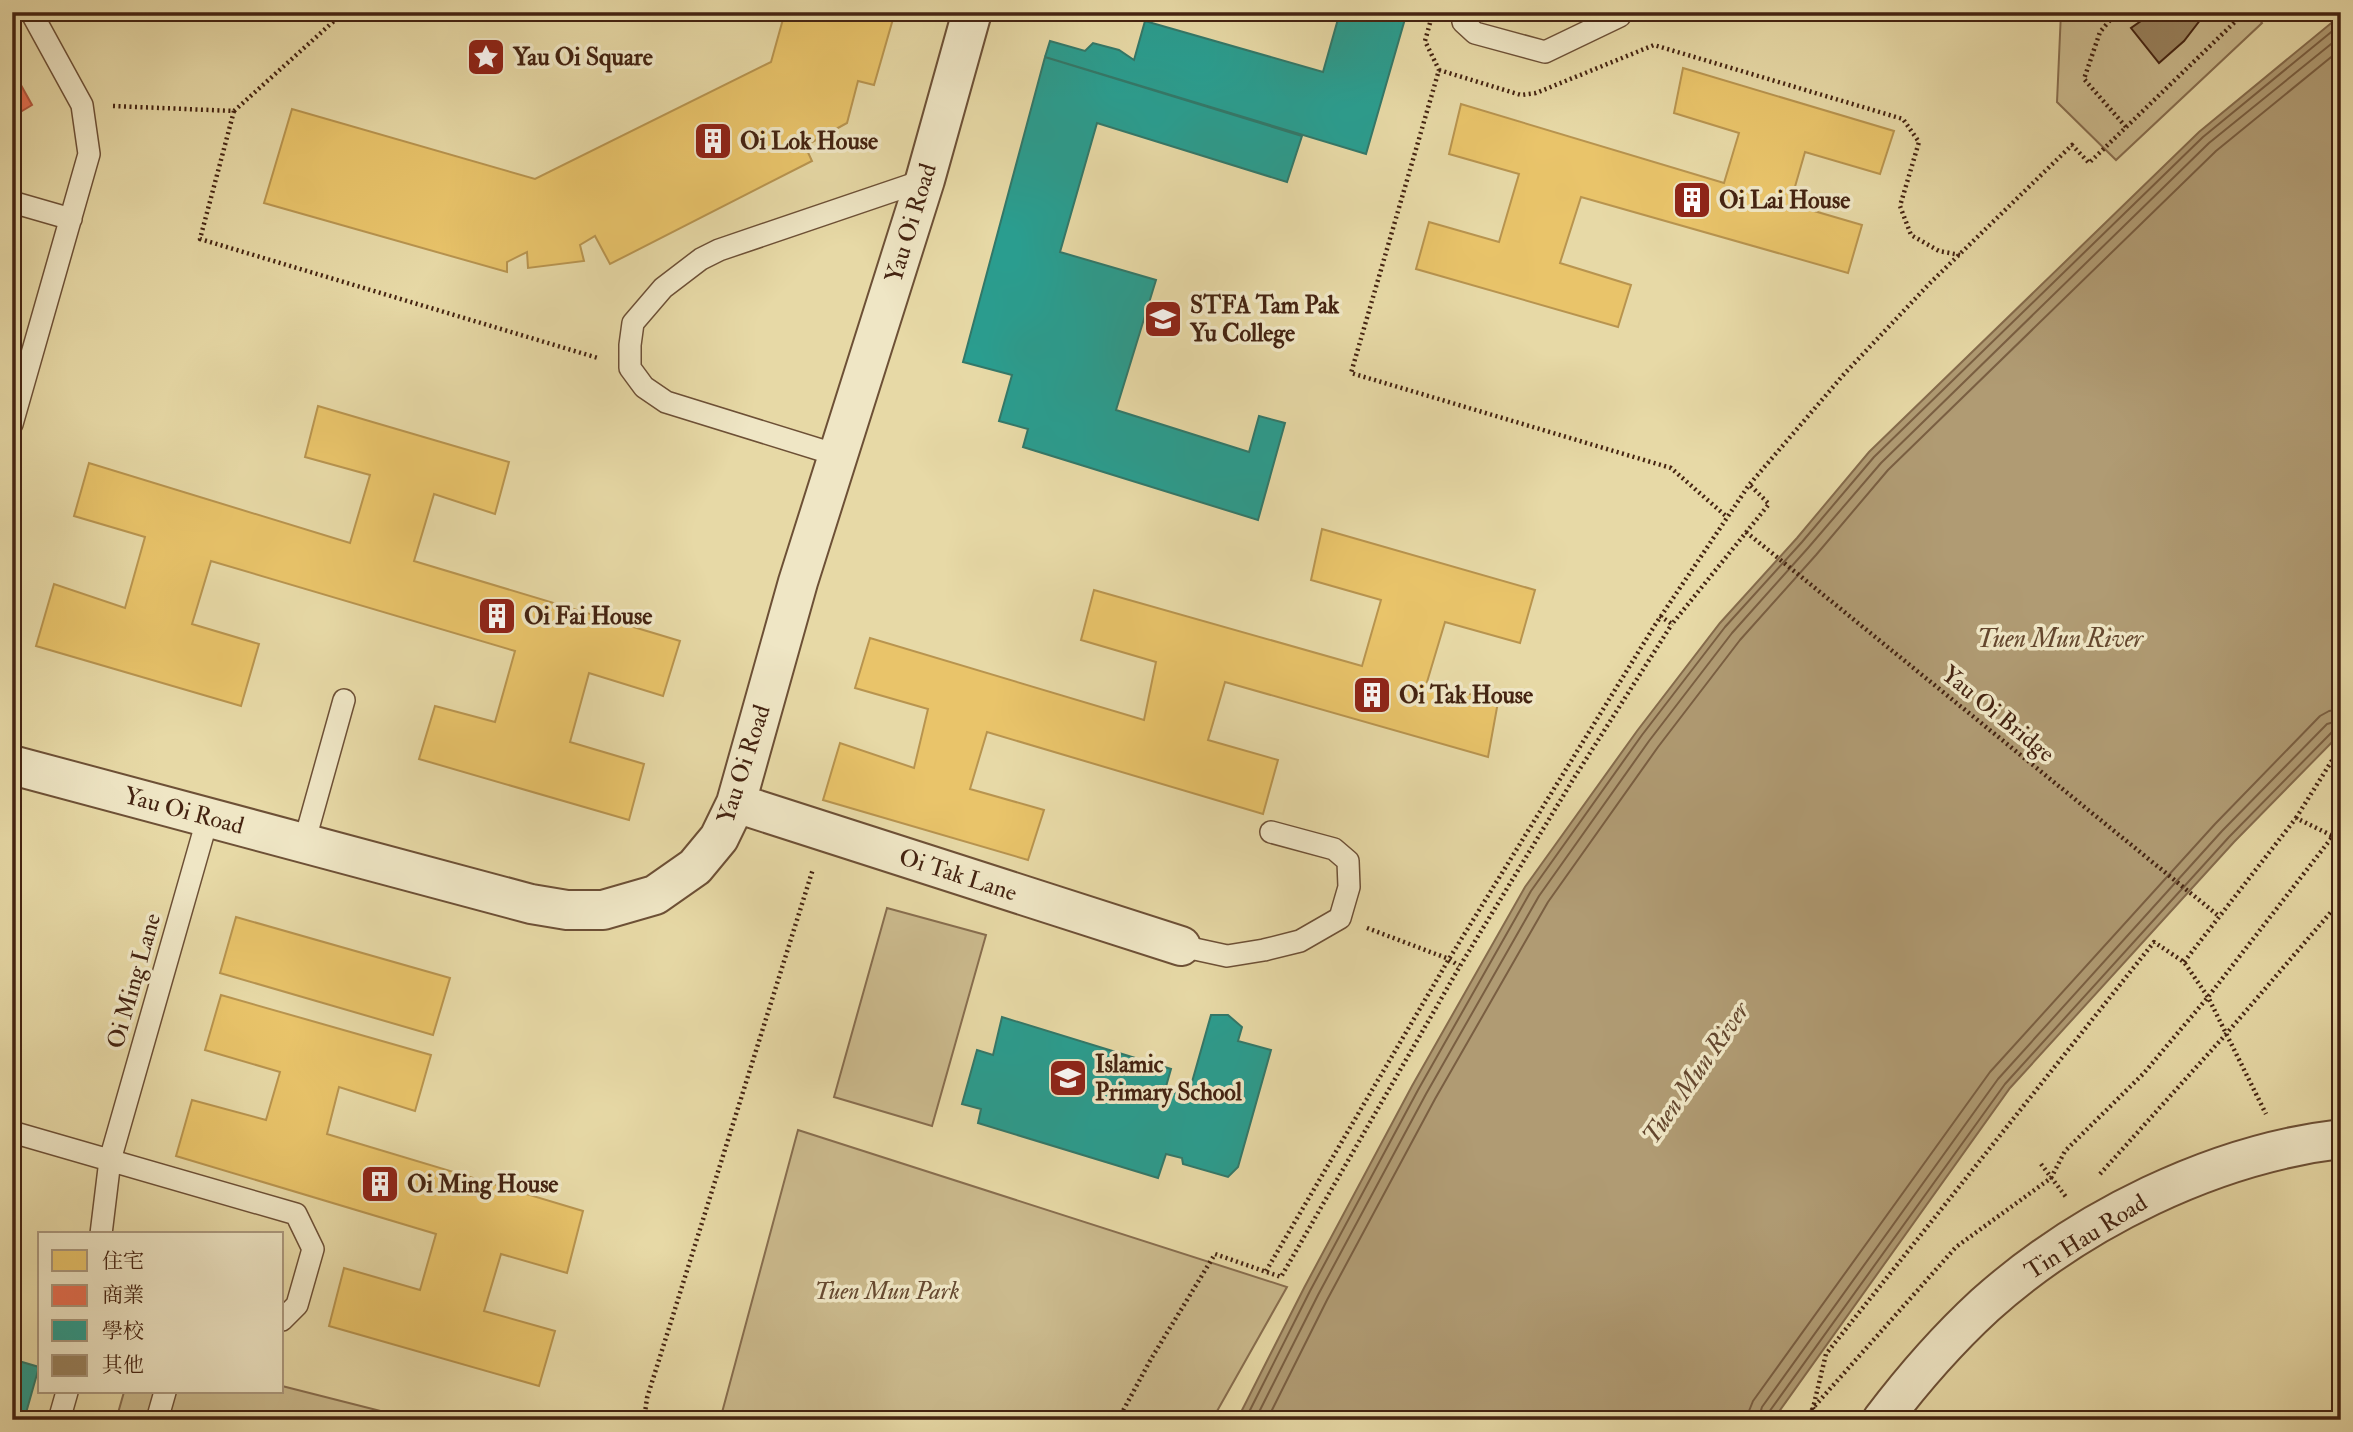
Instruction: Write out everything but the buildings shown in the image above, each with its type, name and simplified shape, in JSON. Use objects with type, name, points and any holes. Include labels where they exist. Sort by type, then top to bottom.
[{"type":"street","name":"Yau Oi Road","points":[[12,765],[531,904],[567,910],[603,910],[655,895],[695,867],[719,838],[736,803],[798,582],[925,180],[972,12]]},
{"type":"street","name":"Oi Tak Lane","points":[[736,803],[1181,946]]},
{"type":"street","name":"Tin Hau Road","points":[[1882,1420],[1924,1367],[1985,1305],[2024,1273],[2066,1244],[2149,1197],[2190,1179],[2234,1163],[2341,1139]]},
{"type":"lane","points":[[12,424],[89,154],[82,105],[30,12]]},
{"type":"lane","points":[[1462,12],[1463,22],[1475,33],[1545,52],[1620,16],[1622,12]]},
{"type":"lane","points":[[837,455],[666,402],[644,387],[631,368],[633,323],[663,288],[701,259],[719,250],[925,180]]},
{"type":"lane","points":[[12,202],[71,219]]},
{"type":"lane","points":[[304,843],[344,700]]},
{"type":"lane","name":"Oi Ming Lane","points":[[101,1232],[110,1160],[208,817]]},
{"type":"lane","points":[[1181,946],[1227,956],[1264,950],[1300,941],[1340,918],[1349,887],[1348,861],[1334,849],[1271,832]]},
{"type":"lane","points":[[12,1132],[296,1214],[313,1249],[297,1305],[284,1318]]},
{"type":"lane","points":[[59,1420],[66,1394]]},
{"type":"lane","points":[[157,1420],[164,1394]]},
{"type":"path","points":[[344,12],[234,111],[200,239],[631,368]]},
{"type":"path","points":[[1433,12],[1425,41],[1439,70],[1351,373],[1671,468],[1727,517]]},
{"type":"path","points":[[2117,12],[2100,32],[2084,79],[2126,127]]},
{"type":"path","points":[[1266,1271],[1449,959],[1660,617],[1749,485],[1844,373],[1929,285],[2072,145],[2089,163],[2240,17],[2236,12]]},
{"type":"path","points":[[1439,70],[1521,95],[1536,93],[1654,45],[1903,119],[1919,142],[1900,206],[1911,235],[1939,251],[1960,255]]},
{"type":"path","points":[[82,105],[234,111]]},
{"type":"path","points":[[1118,1420],[1151,1359],[1215,1254],[1281,1277],[1460,966],[1574,778],[1672,624],[1769,503],[1749,485]]},
{"type":"path","name":"Yau Oi Bridge","points":[[1746,532],[2220,917]]},
{"type":"path","points":[[1660,617],[1672,624]]},
{"type":"path","points":[[2184,962],[2288,828],[2341,746]]},
{"type":"path","points":[[1806,1420],[1813,1408],[1956,1247],[2051,1178],[2065,1151],[2144,1073],[2208,997],[2333,836],[2341,815]]},
{"type":"path","points":[[2295,818],[2341,840]]},
{"type":"path","points":[[645,1420],[647,1398],[825,832]]},
{"type":"path","points":[[2100,1174],[2228,1033],[2337,905]]},
{"type":"path","points":[[1340,918],[1449,959],[1460,966]]},
{"type":"path","points":[[1813,1408],[1826,1354],[2154,942],[2184,962],[2208,997],[2269,1121]]},
{"type":"path","points":[[2041,1164],[2073,1205]]},
{"type":"path","points":[[1813,1408],[1821,1418]]},
{"type":"green space","points":[[2061,12],[2254,12],[2262,23],[2116,160],[2057,102]]},
{"type":"green space","points":[[887,908],[986,935],[932,1126],[834,1097]]},
{"type":"green space","name":"Tuen Mun Park","points":[[798,1130],[1287,1287],[1212,1420],[720,1420]]},
{"type":"green space","points":[[284,1387],[416,1420],[116,1420],[123,1394],[284,1394]]},
{"type":"water","name":"Tuen Mun River","points":[[2341,15],[2341,733],[2234,842],[2010,1088],[1773,1420],[1237,1420],[1412,1086],[1525,887],[1637,731],[1720,623],[1797,538],[1869,452],[2199,132]]},
{"type":"place","name":"Yau Oi Square","points":[[486,57]]},
{"type":"place","name":"Oi Lok House","points":[[713,141]]},
{"type":"place","name":"Oi Lai House","points":[[1692,200]]},
{"type":"place","name":"STFA Tam Pak Yu College","points":[[1163,319]]},
{"type":"place","name":"Oi Fai House","points":[[497,616]]},
{"type":"place","name":"Oi Tak House","points":[[1372,695]]},
{"type":"place","name":"Islamic Primary School","points":[[1068,1078]]},
{"type":"place","name":"Oi Ming House","points":[[380,1184]]}]
